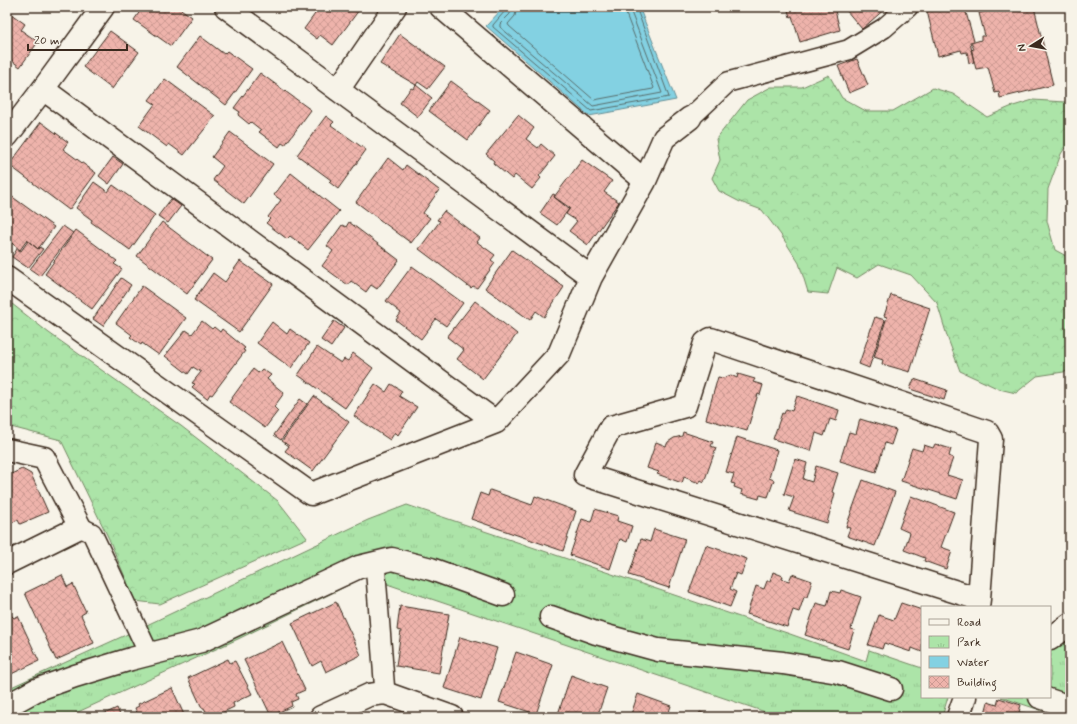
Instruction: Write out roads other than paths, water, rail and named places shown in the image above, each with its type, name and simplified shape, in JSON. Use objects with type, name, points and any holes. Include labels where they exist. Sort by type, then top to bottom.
[{"type":"street","points":[[7,136],[44,89],[103,7]]},
{"type":"street","points":[[226,7],[592,277]]},
{"type":"street","points":[[338,90],[395,7]]},
{"type":"street","points":[[441,7],[645,180]]},
{"type":"street","points":[[44,89],[496,422]]},
{"type":"street","points":[[7,278],[311,494],[496,422],[559,354],[592,277],[645,180],[664,138],[690,118]]},
{"type":"street","points":[[711,339],[987,432],[992,439],[978,603],[858,561],[585,475],[610,427],[685,406],[705,343],[711,339]]},
{"type":"street","points":[[7,450],[44,458],[80,528],[7,563]]},
{"type":"street","points":[[7,706],[36,690],[75,676],[149,654],[201,641],[359,567],[392,559],[431,569],[503,595]]},
{"type":"street","points":[[551,617],[596,633],[658,650],[783,663],[831,671],[891,689]]},
{"type":"street","points":[[1051,638],[1070,624]]},
{"type":"street","points":[[321,717],[369,695],[385,693],[447,716]]},
{"type":"street","points":[[1043,698],[1070,707]]},
{"type":"lane","points":[[690,118],[728,82],[848,50],[884,28],[908,7]]},
{"type":"lane","points":[[80,528],[92,533],[149,654]]},
{"type":"lane","points":[[375,563],[385,693]]},
{"type":"water","points":[[504,7],[639,7],[676,100],[589,116],[486,26]]}]
